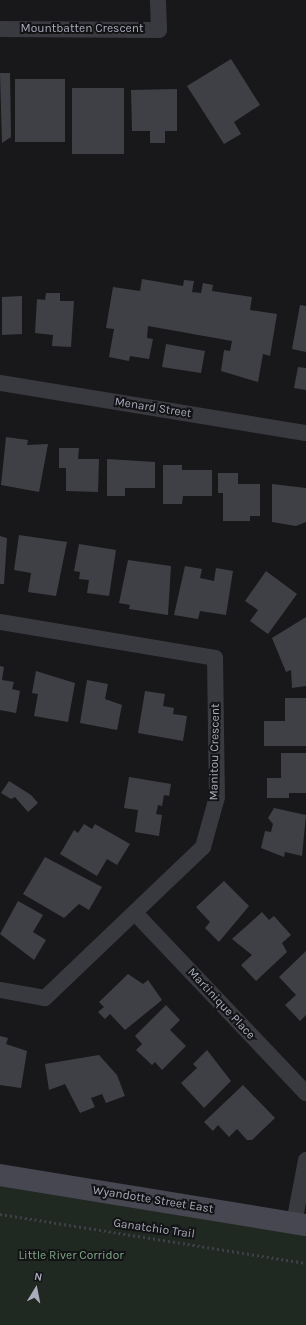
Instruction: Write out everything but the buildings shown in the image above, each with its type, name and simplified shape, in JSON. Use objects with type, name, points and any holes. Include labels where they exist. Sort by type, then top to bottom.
[{"type":"street","name":"Mountbatten Crescent","points":[[0,29],[159,30],[158,0]]},
{"type":"street","name":"Menard Street","points":[[0,383],[306,433]]},
{"type":"street","name":"Manitou Crescent","points":[[0,622],[215,658],[216,796],[203,847],[136,914],[45,998],[0,990]]},
{"type":"street","name":"Martinique Place","points":[[136,914],[306,1093]]},
{"type":"street","points":[[300,1224],[306,1160]]},
{"type":"street","name":"Wyandotte Street East","points":[[0,1176],[300,1224]]},
{"type":"path","name":"Ganatchio Trail","points":[[0,1214],[306,1263]]},
{"type":"green space","name":"Little River Corridor","points":[[0,1175],[306,1225],[306,1325],[0,1325]]}]
